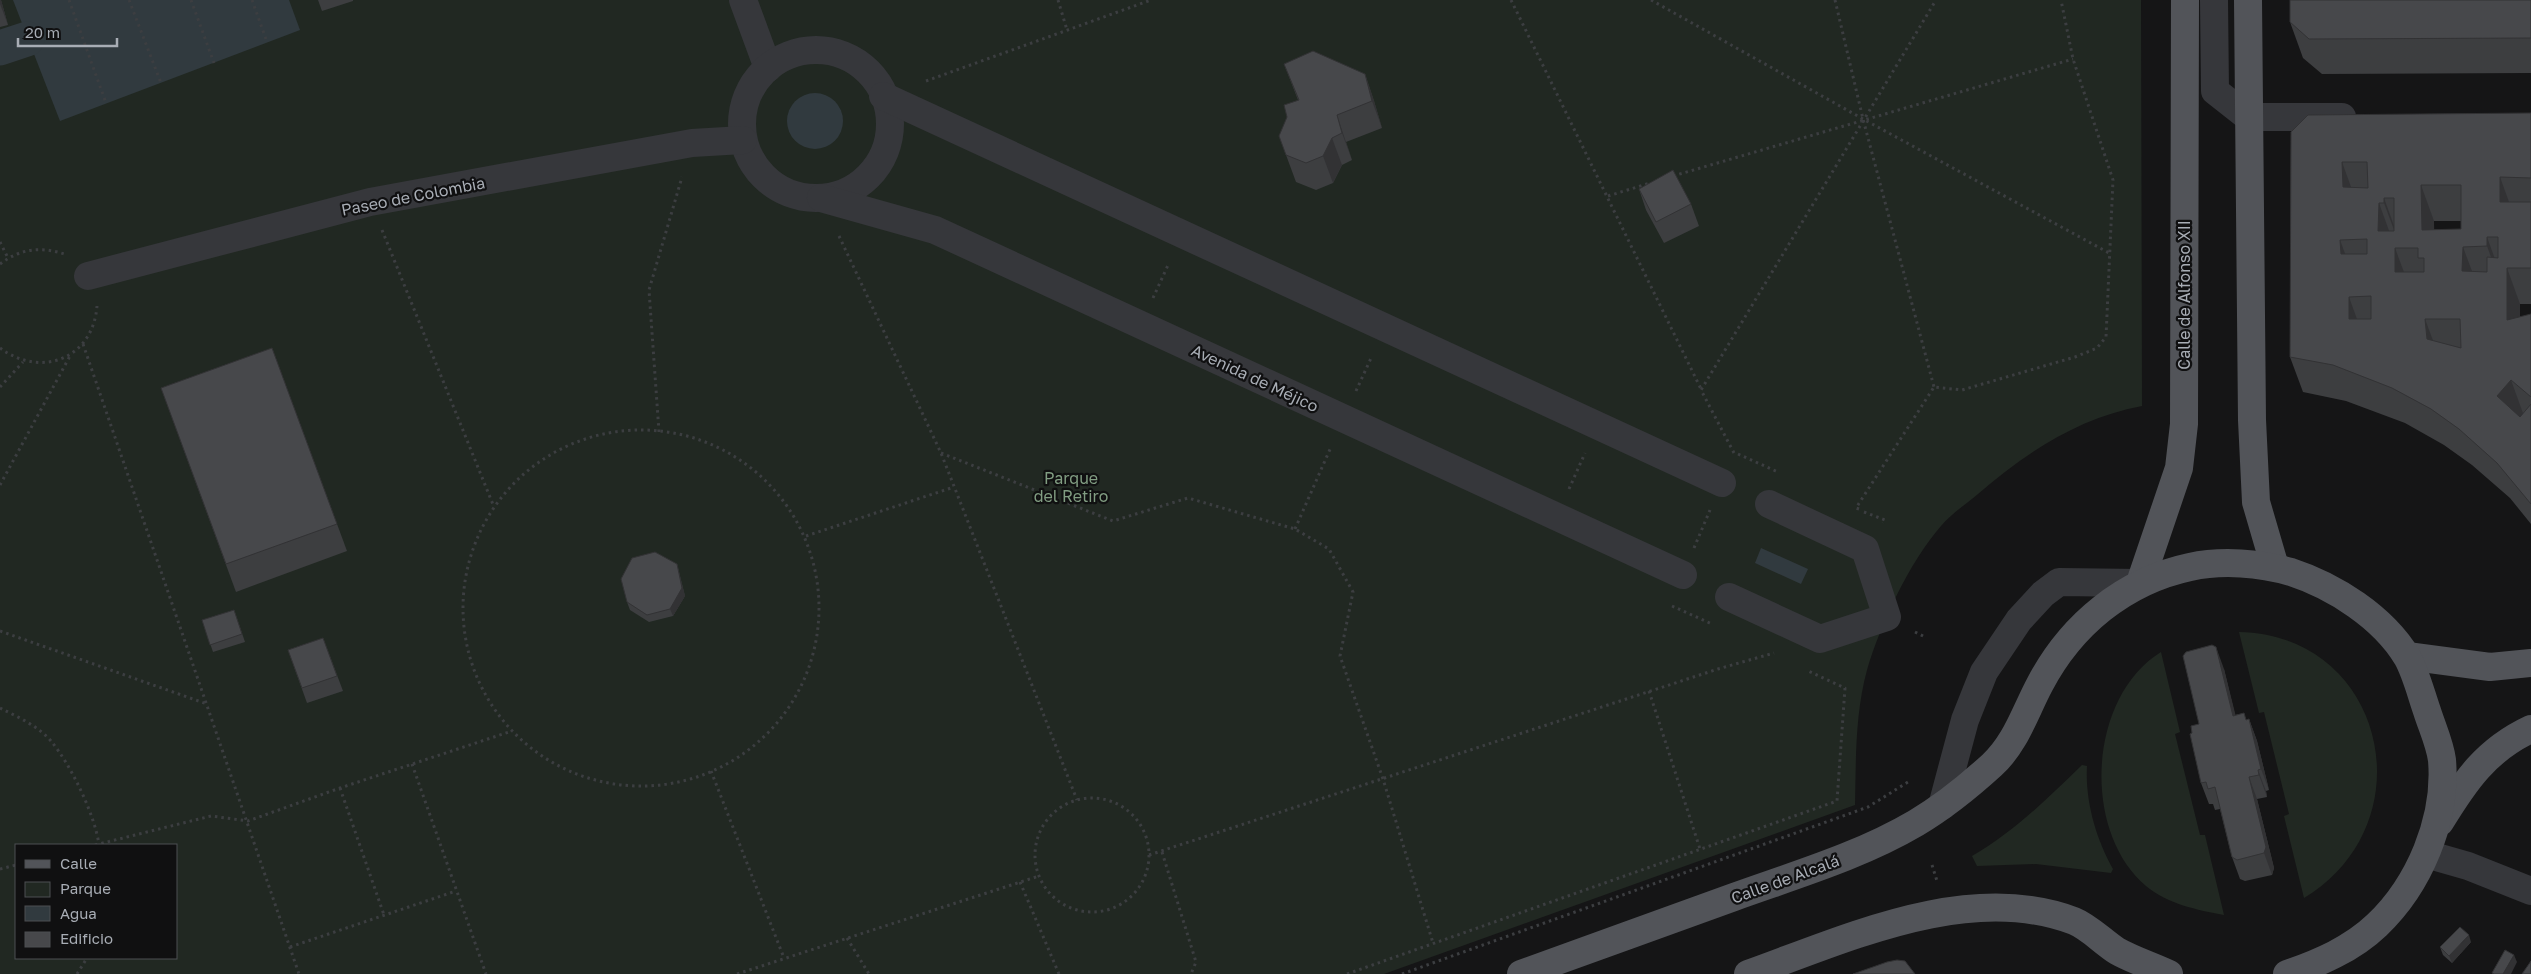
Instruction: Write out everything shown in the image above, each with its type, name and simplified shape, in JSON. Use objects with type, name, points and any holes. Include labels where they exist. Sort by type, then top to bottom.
[{"type":"main road","name":"Calle de Alfonso XII","points":[[2140,583],[2179,468],[2184,424],[2185,0]]},
{"type":"main road","points":[[2248,0],[2252,420],[2256,502],[2274,567]]},
{"type":"main road","name":"Calle de Alcalá","points":[[1521,974],[1859,852],[1902,831],[1942,806],[1995,762],[2018,731],[2037,689],[2056,655],[2091,615],[2140,583],[2190,566],[2229,563],[2274,567],[2312,579],[2344,596],[2377,621],[2407,656],[2421,692],[2442,758],[2441,794],[2430,843]]},
{"type":"main road","points":[[2407,656],[2490,667],[2531,663]]},
{"type":"main road","points":[[2299,972],[2344,950],[2376,925],[2407,889],[2466,779],[2489,756],[2531,729]]},
{"type":"main road","points":[[1748,974],[1851,937],[1926,914],[1993,908],[2040,911],[2076,922],[2118,951],[2169,974]]},
{"type":"street","points":[[743,0],[768,68]]},
{"type":"street","points":[[2214,0],[2215,91],[2248,117],[2365,116]]},
{"type":"street","points":[[829,51],[845,56],[871,74],[887,104],[890,122],[888,141],[881,158],[870,174],[856,186],[840,194],[821,198],[800,196],[780,189],[751,160],[743,140],[742,120],[745,101],[754,82],[768,68],[797,52],[829,51]]},
{"type":"street","points":[[883,96],[1184,233],[1722,483]]},
{"type":"street","name":"Paseo de Colombia","points":[[88,276],[370,202],[692,143],[743,140]]},
{"type":"street","name":"Avenida de Méjico","points":[[821,198],[935,230],[1683,576]]},
{"type":"street","points":[[1729,597],[1820,639],[1886,617],[1865,549],[1769,504]]},
{"type":"street","points":[[1942,806],[1965,720],[1984,672],[2019,620],[2043,594],[2059,582],[2140,583]]},
{"type":"street","points":[[2430,843],[2468,866],[2531,892]]},
{"type":"path","points":[[68,0],[106,103]]},
{"type":"path","points":[[129,0],[161,83]]},
{"type":"path","points":[[191,0],[214,63]]},
{"type":"path","points":[[252,0],[267,42]]},
{"type":"path","points":[[1058,0],[1067,30]]},
{"type":"path","points":[[883,96],[1151,0]]},
{"type":"path","points":[[1511,0],[1701,390],[1734,452],[1683,576]]},
{"type":"path","points":[[1651,0],[1863,119],[2111,254]]},
{"type":"path","points":[[1835,0],[1863,119],[1934,387],[1856,508],[1885,520],[1865,549]]},
{"type":"path","points":[[1701,390],[1936,0]]},
{"type":"path","points":[[1934,387],[1962,390],[2075,357],[2097,348],[2106,337],[2113,180],[2073,59],[2061,0]]},
{"type":"path","points":[[1664,179],[1863,119],[2073,59]]},
{"type":"path","points":[[659,432],[650,290],[692,143]]},
{"type":"path","points":[[1608,196],[1655,181]]},
{"type":"path","points":[[821,198],[941,453],[1077,800]]},
{"type":"path","points":[[370,202],[494,507]]},
{"type":"path","points":[[1140,325],[1184,233]]},
{"type":"path","points":[[0,242],[8,258]]},
{"type":"path","points":[[0,264],[22,251],[37,248],[67,255],[79,264],[95,289],[97,311],[91,332],[83,344],[71,354],[56,362],[40,364],[24,362],[0,348]]},
{"type":"path","points":[[83,344],[299,974]]},
{"type":"path","points":[[0,485],[71,354]]},
{"type":"path","points":[[0,387],[24,362]]},
{"type":"path","points":[[1556,517],[1598,426]]},
{"type":"path","points":[[632,431],[659,432],[687,436],[714,446],[738,459],[760,476],[780,497],[806,536],[815,571],[819,598],[818,625],[814,652],[805,677],[793,701],[758,742],[735,758],[711,771],[677,782],[642,786],[606,782],[571,772],[540,754],[512,731],[495,710],[481,687],[471,662],[464,636],[463,609],[465,582],[470,556],[480,531],[494,507],[511,486],[554,453],[579,442],[605,434],[632,431]]},
{"type":"path","points":[[941,453],[1113,521],[1188,498],[1294,529],[1329,549],[1353,592],[1340,656],[1383,779],[1433,943]]},
{"type":"path","points":[[1294,529],[1315,483]]},
{"type":"path","points":[[806,536],[954,487]]},
{"type":"path","points":[[0,631],[207,704]]},
{"type":"path","points":[[1806,670],[1820,639]]},
{"type":"path","points":[[1149,855],[1649,691],[1773,653],[1782,657]]},
{"type":"path","points":[[1347,974],[1837,801],[1845,688],[1798,665]]},
{"type":"path","points":[[1649,691],[1700,849]]},
{"type":"path","points":[[0,708],[28,722],[51,741],[75,779],[98,844]]},
{"type":"path","points":[[102,844],[211,816],[248,821],[340,788],[512,731]]},
{"type":"path","points":[[412,764],[486,974]]},
{"type":"path","points":[[711,771],[784,958]]},
{"type":"path","points":[[1402,974],[1868,807],[1908,782]]},
{"type":"path","points":[[340,788],[384,915]]},
{"type":"path","points":[[1094,798],[1111,801],[1127,810],[1139,822],[1146,838],[1149,855],[1146,875],[1135,892],[1121,904],[1102,911],[1083,911],[1064,904],[1049,893],[1039,876],[1035,861],[1036,844],[1041,829],[1050,816],[1062,806],[1077,800],[1094,798]]},
{"type":"path","points":[[1162,852],[1196,962],[1191,974]]},
{"type":"path","points":[[0,869],[15,865]]},
{"type":"path","points":[[1932,865],[1937,881]]},
{"type":"path","points":[[737,974],[1039,876]]},
{"type":"path","points":[[1020,882],[1059,974]]},
{"type":"path","points":[[290,947],[456,891]]},
{"type":"path","points":[[847,938],[869,974]]},
{"type":"path","points":[[77,974],[86,959]]},
{"type":"green space","name":"Parque del Retiro","points":[[0,0],[2141,0],[2142,406],[2096,419],[2054,439],[2015,464],[1996,479],[1954,513],[1929,540],[1897,594],[1867,670],[1858,720],[1855,805],[1384,974],[0,974]]},
{"type":"green space","points":[[2239,632],[2289,641],[2329,664],[2357,698],[2373,738],[2377,782],[2367,825],[2343,865],[2304,898],[2284,816],[2289,814],[2264,712],[2259,713]]},
{"type":"green space","points":[[2161,652],[2180,732],[2175,734],[2200,835],[2205,835],[2224,915],[2173,902],[2146,886],[2125,862],[2111,833],[2103,800],[2102,765],[2107,731],[2119,700],[2137,673]]},
{"type":"green space","points":[[2082,765],[2087,766],[2090,806],[2101,845],[2113,869],[2111,873],[2036,864],[1977,866],[1972,856],[2016,825]]},
{"type":"water","points":[[13,0],[289,0],[300,30],[60,121]]},
{"type":"water","points":[[815,93],[826,95],[835,101],[841,110],[843,121],[841,132],[835,141],[826,147],[815,149],[804,147],[795,141],[789,132],[787,121],[789,110],[795,101],[804,95]]},
{"type":"water","points":[[1761,548],[1808,569],[1801,584],[1755,563]]},
{"type":"building","points":[[2290,0],[2531,0],[2531,38],[2309,39],[2290,22]]},
{"type":"building","points":[[1313,51],[1365,74],[1372,101],[1337,115],[1342,133],[1332,138],[1323,156],[1306,163],[1286,155],[1279,136],[1287,117],[1284,105],[1299,100],[1284,64]]},
{"type":"building","points":[[2531,113],[2531,178],[2500,177],[2500,202],[2531,202],[2531,268],[2507,268],[2507,320],[2531,314],[2531,397],[2511,380],[2497,396],[2520,417],[2531,404],[2531,504],[2497,463],[2459,429],[2431,409],[2392,388],[2333,365],[2290,357],[2291,132],[2308,115]],"holes":[[[2342,162],[2367,162],[2368,188],[2343,187]],[[2421,185],[2461,185],[2461,229],[2422,230]],[[2384,198],[2394,198],[2394,231],[2378,231],[2379,203],[2384,203]],[[2487,237],[2498,237],[2498,258],[2487,257],[2487,272],[2462,271],[2463,247],[2487,246]],[[2367,239],[2367,254],[2341,254],[2340,240]],[[2395,248],[2418,248],[2418,258],[2424,258],[2424,272],[2395,272]],[[2371,296],[2371,319],[2349,319],[2349,297]],[[2425,319],[2460,319],[2461,348],[2427,339]]]},
{"type":"building","points":[[1673,170],[1691,204],[1656,222],[1639,189]]},
{"type":"building","points":[[272,348],[337,524],[226,564],[161,388]]},
{"type":"building","points":[[655,552],[677,564],[682,588],[670,609],[647,615],[627,602],[621,579],[632,558]]},
{"type":"building","points":[[234,610],[242,634],[210,645],[202,620]]},
{"type":"building","points":[[323,638],[337,676],[302,688],[288,650]]},
{"type":"building","points":[[2212,645],[2216,647],[2233,716],[2244,713],[2246,720],[2249,719],[2261,769],[2258,770],[2259,775],[2249,777],[2266,847],[2264,853],[2237,860],[2232,857],[2215,787],[2208,789],[2206,782],[2201,783],[2190,734],[2192,733],[2191,726],[2199,724],[2183,656],[2186,652]]},
{"type":"building","points":[[2460,927],[2469,935],[2449,956],[2440,947]]},
{"type":"building","points":[[2505,950],[2514,955],[2503,974],[2492,973]]},
{"type":"building","points":[[1905,961],[1915,974],[1853,974],[1887,962]]},
{"type":"building","points":[[2531,961],[2531,974],[2522,974]]},
{"type":"waterway","points":[[0,48],[27,39]]}]
